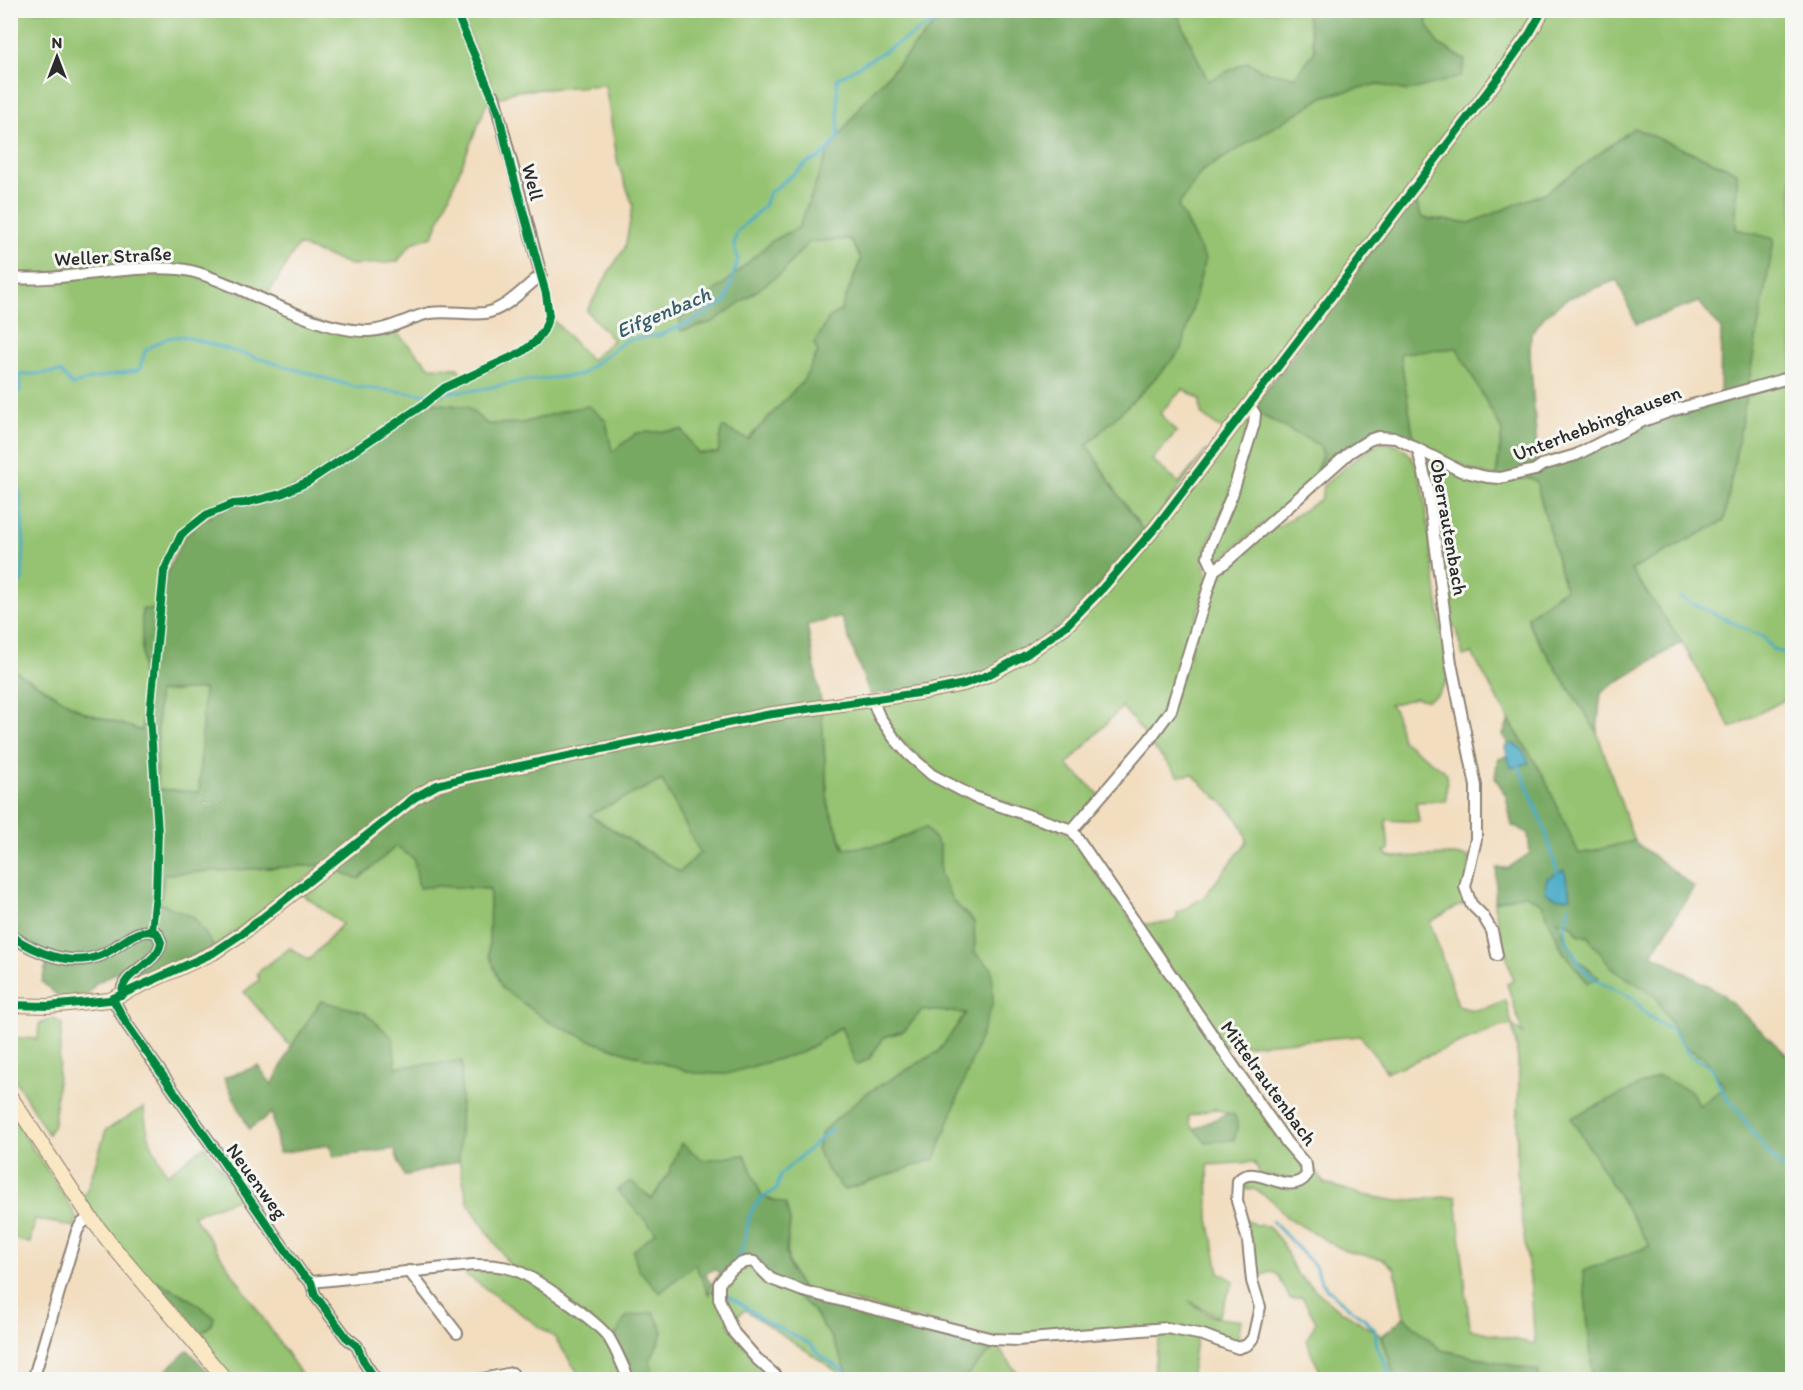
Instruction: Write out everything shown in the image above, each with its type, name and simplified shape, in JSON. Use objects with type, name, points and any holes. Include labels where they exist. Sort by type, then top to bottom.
[{"type":"main road","points":[[10,1005],[40,1007],[70,1003],[96,1003],[118,997],[213,952],[234,940],[414,798],[437,785],[765,715],[953,687],[988,675],[1027,654],[1067,625],[1145,540],[1506,68],[1530,33],[1542,10]]},
{"type":"main road","points":[[10,998],[70,1003]]},
{"type":"main road","points":[[10,1096],[90,1217],[226,1380]]},
{"type":"street","name":"Well","points":[[282,308],[339,328],[370,331],[392,327],[430,313],[487,313],[505,304],[541,275],[494,96]]},
{"type":"street","name":"Weller Straße","points":[[10,278],[85,275],[138,269],[181,269],[207,276],[282,308]]},
{"type":"street","name":"Unterhebbinghausen","points":[[1418,450],[1461,471],[1500,478],[1534,470],[1542,465],[1576,455],[1643,421],[1674,410],[1792,377]]},
{"type":"street","points":[[872,699],[879,716],[894,738],[908,754],[938,779],[974,797],[1071,830],[1149,740],[1171,710],[1214,570],[1208,557],[1210,547],[1232,495],[1254,424],[1255,414],[1249,405]]},
{"type":"street","name":"Oberrautenbach","points":[[1214,570],[1226,562],[1350,452],[1369,440],[1387,436],[1396,438],[1418,450],[1428,489],[1451,663],[1476,786],[1476,839],[1465,887],[1471,904],[1483,916],[1492,931],[1497,955]]},
{"type":"street","name":"Mittelrautenbach","points":[[780,1380],[734,1333],[719,1299],[719,1284],[739,1264],[748,1261],[754,1262],[771,1279],[803,1291],[993,1340],[1167,1328],[1203,1335],[1238,1348],[1251,1342],[1260,1307],[1252,1281],[1248,1241],[1237,1201],[1238,1181],[1251,1174],[1280,1182],[1295,1183],[1306,1177],[1307,1169],[1260,1106],[1071,830]]},
{"type":"street","points":[[10,935],[28,947],[72,959],[92,959],[144,931],[158,933],[161,942],[159,952],[127,980],[118,997]]},
{"type":"street","name":"Neuenweg","points":[[118,997],[123,1018],[302,1274],[311,1282],[315,1295],[346,1337],[357,1346],[376,1380]]},
{"type":"street","points":[[33,1380],[77,1231],[81,1224],[90,1217]]},
{"type":"street","points":[[311,1282],[473,1264],[503,1267],[522,1273],[597,1325],[611,1342],[629,1380]]},
{"type":"street","points":[[409,1271],[457,1333]]},
{"type":"street","points":[[478,1380],[512,1373],[518,1380]]},
{"type":"green space","points":[[10,11],[453,11],[493,101],[487,103],[433,236],[412,243],[397,262],[351,265],[298,245],[266,298],[181,268],[11,275]]},
{"type":"green space","points":[[458,11],[947,11],[866,99],[828,152],[799,227],[772,241],[725,283],[680,318],[783,272],[808,242],[850,239],[861,259],[841,310],[829,318],[815,344],[818,351],[804,381],[748,439],[718,454],[698,453],[682,430],[637,433],[612,452],[606,421],[589,406],[523,423],[487,424],[467,407],[431,403],[464,381],[507,362],[538,343],[551,318],[591,360],[613,340],[587,311],[625,248],[633,205],[618,164],[605,85],[515,91],[498,99]]},
{"type":"green space","points":[[947,11],[1176,11],[1208,81],[1247,62],[1263,71],[1295,77],[1315,51],[1306,11],[1434,11],[1426,21],[1437,43],[1465,60],[1461,77],[1407,91],[1377,84],[1325,96],[1202,171],[1178,206],[1205,259],[1182,349],[1147,387],[1087,445],[1145,533],[1073,615],[1035,644],[986,673],[945,684],[870,695],[841,617],[807,625],[821,702],[828,805],[844,849],[887,844],[926,827],[940,847],[940,874],[953,901],[974,922],[975,953],[992,968],[993,1003],[935,1159],[844,1190],[826,1168],[817,1149],[822,1132],[865,1094],[938,1052],[966,1013],[922,1010],[904,1031],[884,1037],[869,1059],[856,1065],[841,1027],[803,1052],[726,1074],[694,1073],[599,1044],[549,1022],[502,988],[489,954],[490,889],[437,886],[419,888],[414,859],[396,846],[359,879],[322,865],[164,874],[160,903],[194,917],[214,947],[163,971],[144,971],[127,975],[121,970],[96,983],[85,998],[59,997],[42,982],[46,966],[45,955],[11,941],[11,612],[12,669],[83,712],[142,731],[142,609],[161,610],[166,574],[184,537],[208,517],[232,506],[282,495],[310,482],[408,415],[431,403],[467,407],[487,424],[523,423],[589,406],[606,421],[612,452],[637,433],[682,430],[698,453],[718,453],[722,427],[748,439],[803,381],[818,352],[814,344],[829,318],[841,310],[861,259],[850,239],[808,242],[783,272],[713,322],[681,331],[680,318],[725,283],[772,241],[799,227],[828,152],[866,99]],"holes":[[[204,689],[199,792],[157,789],[158,692]],[[662,780],[700,853],[680,872],[589,815]]]},
{"type":"green space","points":[[1176,11],[1306,11],[1315,51],[1295,77],[1263,71],[1247,62],[1208,82]]},
{"type":"green space","points":[[1434,11],[1792,11],[1792,375],[1746,389],[1774,239],[1736,229],[1737,172],[1634,128],[1547,192],[1470,223],[1422,218],[1415,198],[1225,429],[1218,427],[1201,414],[1200,399],[1183,389],[1160,413],[1176,432],[1152,460],[1179,483],[1207,450],[1145,533],[1087,445],[1147,387],[1205,259],[1178,206],[1202,171],[1325,96],[1377,84],[1407,91],[1465,60],[1437,43],[1426,21]]},
{"type":"green space","points":[[1634,128],[1737,172],[1736,229],[1774,239],[1724,521],[1631,570],[1682,642],[1601,692],[1597,732],[1529,626],[1528,616],[1565,589],[1536,481],[1530,478],[1496,481],[1502,431],[1457,348],[1400,353],[1414,441],[1399,435],[1382,433],[1316,478],[1316,470],[1323,454],[1319,445],[1259,414],[1254,406],[1414,197],[1422,218],[1470,223],[1547,192]],"holes":[[[1617,280],[1636,324],[1699,302],[1721,329],[1720,396],[1576,452],[1538,462],[1530,353],[1531,333],[1545,316],[1566,299]]]},
{"type":"green space","points":[[181,270],[338,330],[393,329],[430,367],[458,368],[464,379],[440,390],[308,480],[280,493],[232,503],[205,514],[180,535],[163,572],[159,610],[142,610],[143,731],[83,712],[11,670],[11,280]]},
{"type":"green space","points":[[1457,348],[1502,431],[1496,476],[1475,472],[1453,463],[1431,453],[1414,441],[1400,353]]},
{"type":"green space","points":[[1792,380],[1792,696],[1731,728],[1682,643],[1631,570],[1724,521],[1746,394]]},
{"type":"green space","points":[[1259,414],[1319,445],[1323,454],[1316,470],[1316,478],[1218,562],[1211,555]]},
{"type":"green space","points":[[1249,415],[1251,417],[1240,465],[1203,557],[1208,575],[1176,691],[1148,738],[1122,707],[1067,765],[1100,795],[1074,822],[1055,821],[946,781],[897,737],[878,704],[1029,658]]},
{"type":"green space","points":[[1379,443],[1399,446],[1410,455],[1423,488],[1448,679],[1437,695],[1427,700],[1415,698],[1390,705],[1395,711],[1402,740],[1447,773],[1446,801],[1416,802],[1419,822],[1386,820],[1389,850],[1384,851],[1387,855],[1395,857],[1454,855],[1469,857],[1467,904],[1456,907],[1430,922],[1458,1005],[1476,1010],[1506,1000],[1512,1025],[1500,1027],[1387,1072],[1360,1036],[1223,1047],[1139,925],[1168,923],[1177,919],[1177,913],[1203,898],[1247,842],[1244,831],[1233,813],[1193,774],[1178,776],[1150,743],[1164,725],[1217,575],[1271,525],[1278,527],[1321,499],[1323,486],[1357,457]]},
{"type":"green space","points":[[1425,458],[1496,481],[1530,478],[1536,481],[1565,589],[1528,616],[1529,626],[1597,732],[1634,841],[1579,854],[1543,775],[1472,653],[1463,656],[1456,630],[1448,618]]},
{"type":"green space","points":[[204,689],[199,792],[157,789],[158,692]]},
{"type":"green space","points":[[867,706],[918,767],[1067,833],[1073,838],[1302,1164],[1304,1172],[1294,1180],[1258,1173],[1254,1162],[1208,1165],[1209,1219],[1219,1272],[1234,1281],[1218,1317],[1189,1301],[1213,1316],[1224,1319],[1241,1320],[1237,1345],[1185,1329],[995,1338],[801,1288],[789,1263],[790,1222],[762,1197],[745,1155],[702,1160],[681,1144],[670,1171],[652,1199],[695,1264],[708,1293],[714,1281],[730,1262],[743,1255],[754,1256],[769,1274],[800,1297],[816,1314],[833,1341],[850,1379],[845,1379],[745,1310],[728,1324],[766,1373],[761,1379],[654,1379],[650,1361],[663,1332],[613,1340],[509,1264],[468,1203],[459,1161],[462,1062],[396,1067],[321,1001],[291,1047],[244,992],[259,980],[257,973],[290,948],[309,960],[342,924],[301,893],[331,868],[359,879],[396,846],[414,859],[419,888],[437,886],[490,889],[489,954],[599,1044],[694,1073],[726,1074],[803,1052],[841,1027],[857,1065],[869,1059],[884,1037],[904,1031],[922,1010],[967,1013],[938,1052],[865,1094],[826,1168],[993,1003],[975,953],[974,922],[953,901],[940,874],[940,847],[926,827],[887,844],[845,849],[828,805],[821,710]],"holes":[[[1214,1109],[1234,1115],[1206,1141],[1190,1125],[1189,1116]]]},
{"type":"green space","points":[[1509,720],[1543,775],[1579,854],[1634,841],[1694,887],[1652,954],[1721,993],[1789,1057],[1792,1064],[1792,1379],[1593,1379],[1583,1271],[1650,1246],[1571,1118],[1659,1076],[1692,1092],[1699,1106],[1725,1087],[1705,1059],[1684,1046],[1655,995],[1614,970],[1588,937],[1578,934],[1572,925],[1557,920],[1575,957],[1599,978],[1588,983],[1563,952],[1542,904],[1525,894],[1495,902],[1497,868],[1508,868],[1530,853],[1528,833],[1512,826],[1506,796],[1495,777],[1498,758],[1512,756],[1503,734]]},
{"type":"green space","points":[[662,780],[700,852],[680,872],[588,814]]},
{"type":"green space","points":[[323,865],[214,947],[160,903],[164,874]]},
{"type":"green space","points":[[1525,894],[1542,904],[1563,952],[1598,977],[1575,957],[1557,920],[1573,925],[1588,937],[1614,970],[1655,994],[1684,1046],[1705,1059],[1725,1087],[1699,1106],[1651,1247],[1583,1271],[1593,1379],[1539,1379],[1539,1371],[1441,1350],[1404,1317],[1395,1269],[1383,1259],[1345,1251],[1286,1217],[1272,1200],[1254,1189],[1239,1188],[1246,1179],[1305,1184],[1311,1178],[1314,1170],[1324,1183],[1363,1195],[1398,1201],[1456,1196],[1470,1329],[1535,1344],[1518,1179],[1519,1079],[1512,1025],[1523,1034],[1507,984],[1513,981],[1494,906],[1495,902]]},
{"type":"green space","points":[[321,1001],[364,1012],[393,1038],[396,1067],[462,1061],[459,1161],[404,1176],[394,1149],[334,1157],[329,1145],[279,1153],[272,1113],[249,1129],[224,1078],[258,1066],[272,1085],[291,1047]]},
{"type":"green space","points":[[53,1018],[62,1024],[54,1125],[48,1134],[11,1073],[10,1037],[38,1039],[39,1024]]},
{"type":"green space","points":[[144,1107],[146,1127],[151,1142],[167,1174],[205,1146],[242,1197],[193,1215],[306,1379],[230,1379],[193,1335],[213,1317],[190,1299],[156,1281],[149,1284],[82,1198],[86,1193],[106,1130]]},
{"type":"green space","points":[[10,1108],[26,1138],[77,1219],[74,1227],[35,1219],[30,1243],[11,1239]]},
{"type":"green space","points":[[1228,1113],[1234,1115],[1237,1121],[1234,1140],[1206,1142],[1194,1129]]},
{"type":"green space","points":[[681,1143],[703,1160],[745,1155],[762,1197],[786,1204],[790,1222],[786,1252],[790,1270],[804,1293],[938,1327],[997,1345],[963,1379],[850,1379],[833,1340],[810,1307],[766,1271],[760,1260],[750,1255],[740,1257],[719,1273],[714,1269],[705,1274],[711,1284],[709,1294],[695,1264],[660,1293],[638,1269],[633,1251],[656,1232],[617,1190],[631,1181],[652,1199],[670,1171]]},
{"type":"green space","points":[[1245,1218],[1255,1225],[1268,1226],[1282,1243],[1296,1273],[1334,1306],[1382,1336],[1395,1379],[1318,1379],[1320,1371],[1307,1339],[1316,1322],[1302,1297],[1290,1299],[1278,1275],[1272,1272],[1254,1277]]},
{"type":"green space","points":[[467,1267],[492,1268],[526,1278],[601,1332],[627,1379],[582,1379],[555,1338],[465,1274]]},
{"type":"green space","points":[[155,1280],[190,1299],[214,1317],[209,1327],[204,1332],[193,1335],[149,1284]]},
{"type":"green space","points":[[654,1312],[663,1332],[650,1361],[654,1379],[633,1379],[613,1340],[626,1317]]},
{"type":"green space","points":[[1404,1317],[1441,1350],[1539,1371],[1539,1379],[1395,1379],[1382,1336]]},
{"type":"green space","points":[[1160,1331],[1197,1336],[1190,1379],[1152,1380]]},
{"type":"green space","points":[[997,1345],[1022,1379],[963,1379]]},
{"type":"green space","points":[[188,1350],[214,1379],[157,1379]]},
{"type":"water","points":[[1509,744],[1520,747],[1529,763],[1511,768],[1505,747]]},
{"type":"water","points":[[1564,870],[1571,897],[1553,897],[1545,891],[1547,878]]},
{"type":"waterway","name":"Eifgenbach","points":[[10,363],[13,371],[19,375],[61,372],[72,385],[90,379],[139,370],[146,349],[168,338],[183,336],[355,387],[423,394],[476,390],[524,381],[580,375],[626,340],[660,335],[693,321],[726,301],[738,259],[734,246],[736,233],[764,206],[769,193],[810,161],[820,158],[839,137],[837,79],[934,22],[940,10]]},
{"type":"waterway","points":[[10,398],[20,391],[19,375]]},
{"type":"waterway","points":[[10,468],[19,490],[24,544],[22,580],[10,599]]},
{"type":"waterway","points":[[1679,597],[1763,637],[1773,649],[1792,656]]},
{"type":"waterway","points":[[1519,766],[1545,830],[1558,874]]},
{"type":"waterway","points":[[1569,907],[1564,927],[1568,944],[1583,969],[1599,982],[1633,998],[1646,1014],[1673,1030],[1689,1055],[1711,1067],[1726,1098],[1769,1154],[1792,1177]]},
{"type":"waterway","points":[[734,1262],[742,1250],[750,1216],[757,1203],[777,1189],[780,1175],[831,1129]]},
{"type":"waterway","points":[[1272,1221],[1315,1266],[1321,1281],[1328,1290],[1365,1319],[1375,1330],[1377,1347],[1393,1380]]},
{"type":"waterway","points":[[728,1296],[762,1319],[810,1344],[821,1356],[845,1372],[852,1380]]},
{"type":"waterway","points":[[1786,1380],[1792,1368]]},
{"type":"cycle path","points":[[152,931],[158,832],[150,715],[164,571],[181,535],[206,515],[233,504],[281,494],[309,481],[423,405],[444,388],[522,352],[535,342],[544,330],[549,316],[546,294],[511,167],[498,110],[455,10]]},
{"type":"cycle path","points":[[10,1005],[48,1006],[109,1000],[213,953],[243,933],[414,798],[437,785],[766,715],[925,692],[964,684],[988,675],[1027,654],[1067,625],[1156,527],[1500,75],[1530,33],[1543,10]]},
{"type":"cycle path","points":[[10,935],[41,952],[76,960],[99,956],[142,932],[157,933],[161,942],[158,950],[127,980],[122,995]]},
{"type":"cycle path","points":[[113,999],[126,1023],[302,1274],[311,1282],[315,1295],[346,1337],[357,1346],[376,1380]]}]
